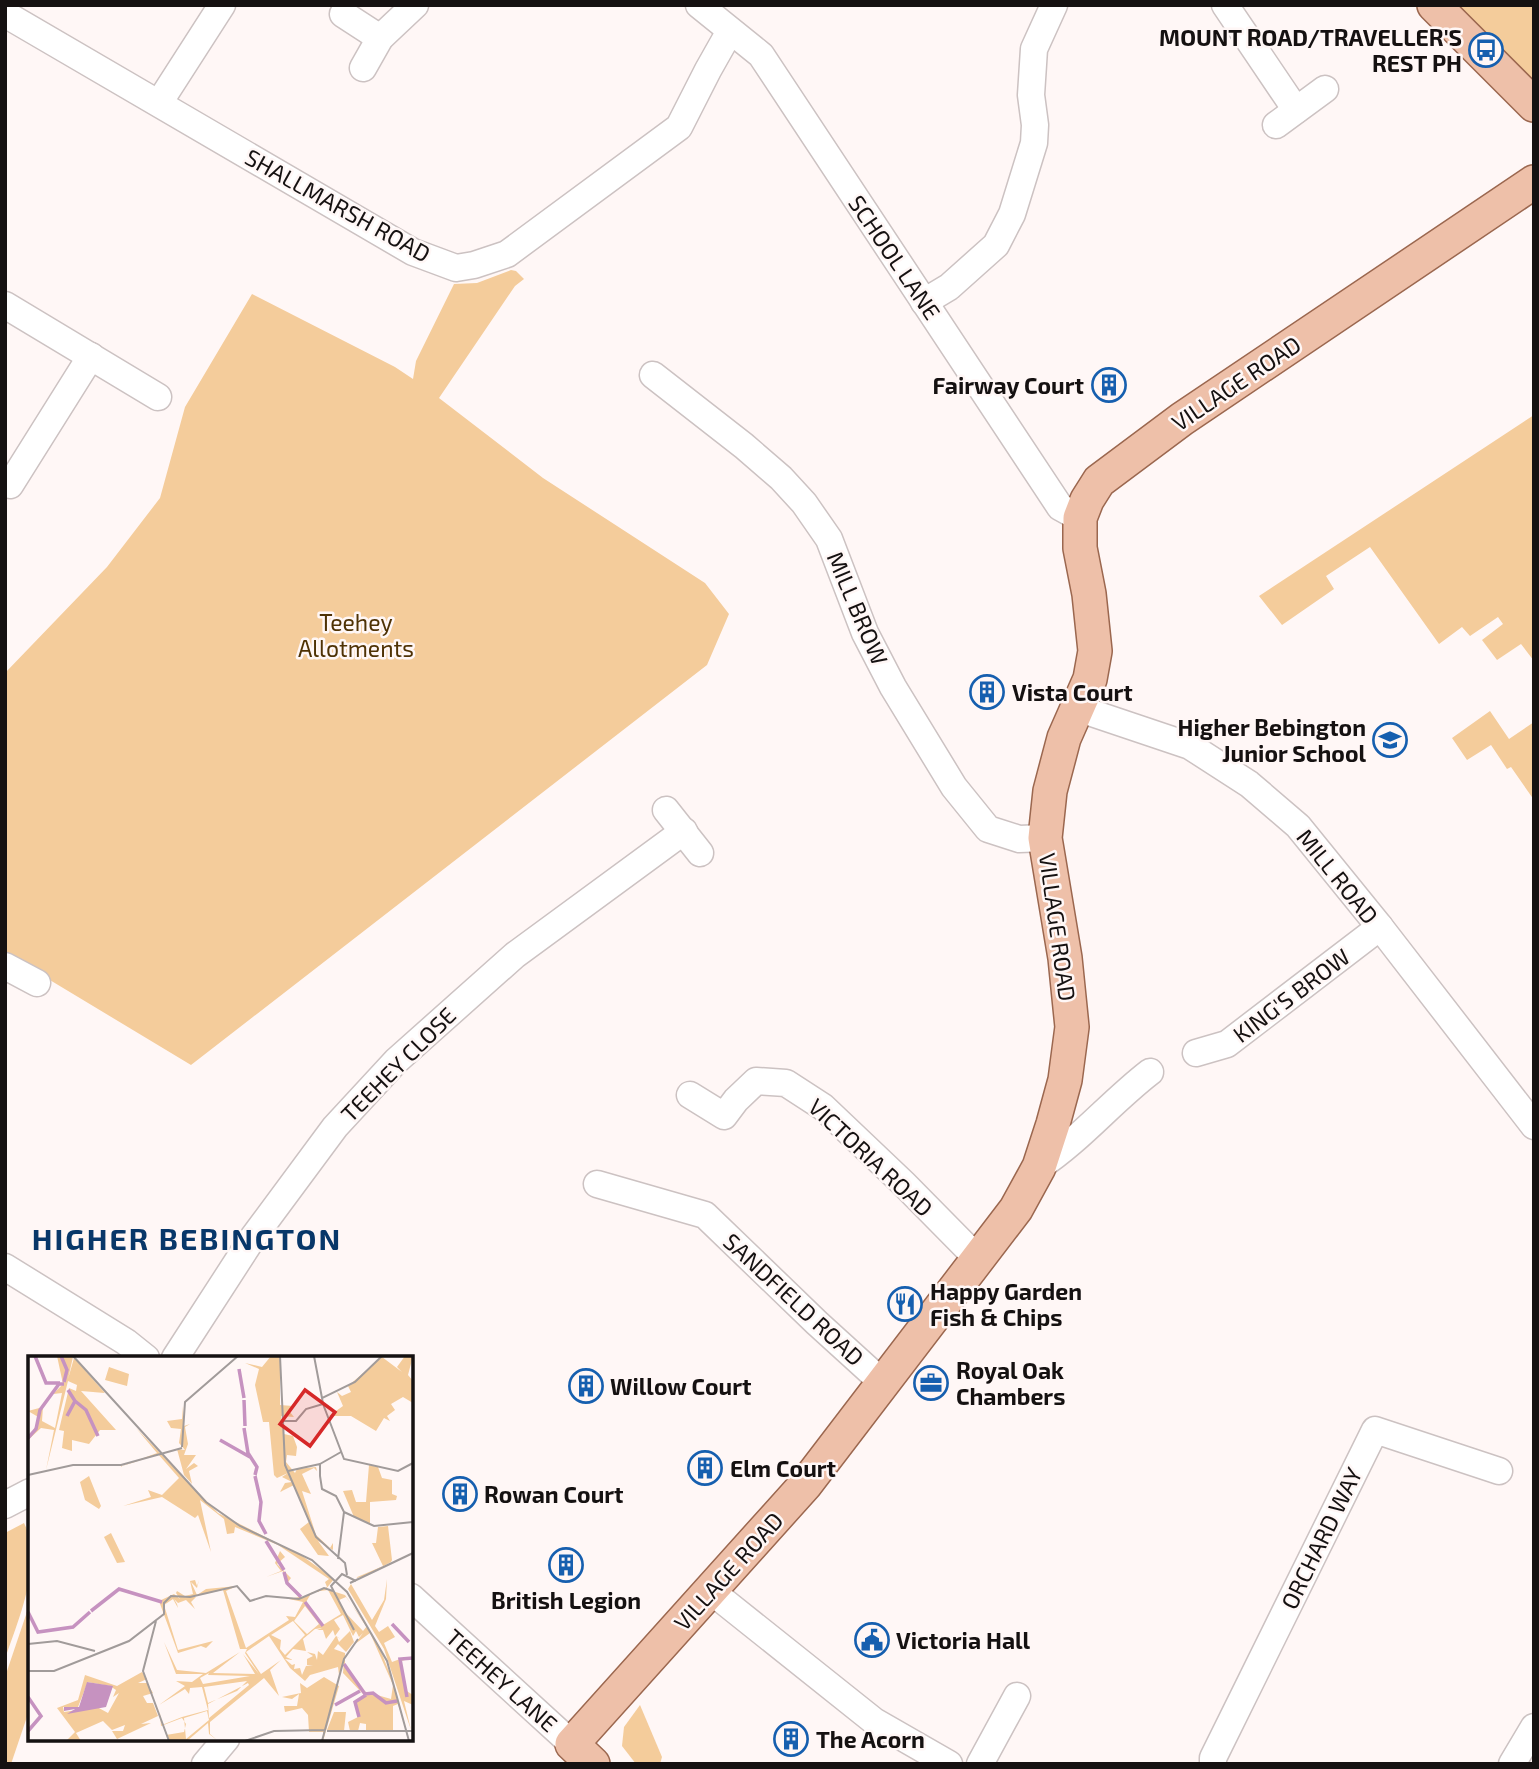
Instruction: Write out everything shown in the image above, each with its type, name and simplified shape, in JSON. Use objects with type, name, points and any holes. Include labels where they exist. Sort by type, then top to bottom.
[{"type":"main road","points":[[1434,5],[1534,105]]},
{"type":"main road","name":"VILLAGE ROAD","points":[[582,1754],[710,1591],[805,1485],[1016,1209],[1039,1167],[1065,1080],[1072,1027],[1065,958],[1045,838],[1051,791],[1065,738],[1090,679],[1095,651],[1089,594],[1080,548],[1080,518],[1087,500],[1099,481],[1182,419],[1534,182]]},
{"type":"street","points":[[159,103],[222,5]]},
{"type":"street","points":[[363,68],[380,38],[415,5]]},
{"type":"street","name":"SCHOOL LANE","points":[[699,5],[761,55],[1060,507],[1080,518]]},
{"type":"street","points":[[924,302],[949,287],[996,245],[1012,214],[1034,143],[1035,124],[1031,95],[1034,49],[1054,5]]},
{"type":"street","points":[[1225,5],[1286,118],[1325,89]]},
{"type":"street","name":"SHALLMARSH ROAD","points":[[5,13],[413,252],[456,268],[507,254],[679,127],[730,31]]},
{"type":"street","points":[[343,14],[380,38]]},
{"type":"street","points":[[5,306],[158,397]]},
{"type":"street","points":[[15,488],[90,356]]},
{"type":"street","name":"MILL BROW","points":[[653,375],[744,446],[804,503],[829,539],[864,633],[893,687],[954,787],[988,829],[1019,839],[1045,838]]},
{"type":"street","name":"MILL ROAD","points":[[1077,708],[1190,746],[1249,784],[1298,826],[1531,1116]]},
{"type":"street","points":[[666,810],[700,853]]},
{"type":"street","name":"TEEHEY CLOSE","points":[[176,1356],[252,1239],[335,1127],[396,1061],[516,956],[684,831]]},
{"type":"street","name":"KING'S BROW","points":[[1196,1053],[1227,1044],[1380,928]]},
{"type":"street","points":[[1039,1167],[1054,1157],[1150,1072]]},
{"type":"street","name":"VICTORIA ROAD","points":[[690,1095],[724,1116],[756,1081],[786,1083],[823,1107],[977,1258]]},
{"type":"street","name":"SANDFIELD ROAD","points":[[597,1184],[705,1215],[817,1323],[883,1382]]},
{"type":"street","points":[[5,1267],[126,1342],[144,1356]]},
{"type":"street","name":"ORCHARD WAY","points":[[1213,1764],[1213,1758],[1375,1430],[1499,1471]]},
{"type":"street","points":[[5,1505],[28,1493]]},
{"type":"street","points":[[710,1591],[874,1721],[949,1764]]},
{"type":"street","name":"TEEHEY LANE","points":[[413,1599],[582,1754]]},
{"type":"street","points":[[981,1764],[1017,1696]]},
{"type":"street","points":[[1511,1764],[1534,1727]]},
{"type":"street","points":[[205,1764],[224,1741]]},
{"type":"green space","points":[[1452,5],[1534,5],[1534,87]]},
{"type":"green space","name":"Teehey Allotments","points":[[511,270],[524,279],[515,286],[439,398],[543,478],[705,583],[729,614],[707,665],[191,1065],[5,953],[5,673],[107,567],[160,498],[185,407],[252,294],[395,367],[413,379],[416,361],[454,284],[477,283]]},
{"type":"green space","points":[[1534,415],[1534,661],[1521,644],[1497,660],[1482,640],[1503,624],[1498,617],[1470,636],[1462,627],[1439,644],[1370,547],[1326,576],[1334,589],[1282,625],[1259,596]]},
{"type":"green space","points":[[1490,711],[1509,739],[1534,722],[1534,800],[1511,767],[1507,769],[1491,745],[1467,760],[1452,738]]},
{"type":"green space","points":[[24,1523],[28,1535],[28,1585],[5,1659],[5,1533]]},
{"type":"green space","points":[[28,1609],[28,1714],[11,1764],[5,1764],[5,1677]]},
{"type":"green space","points":[[640,1705],[662,1757],[660,1764],[636,1764],[622,1746],[624,1727]]},
{"type":"place","name":"MOUNT ROAD/TRAVELLER'S REST PH","points":[[1486,50]]},
{"type":"place","name":"Fairway Court","points":[[1109,385]]},
{"type":"place","name":"Vista Court","points":[[987,692]]},
{"type":"place","name":"Higher Bebington Junior School","points":[[1390,740]]},
{"type":"place","name":"Happy Garden Fish & Chips","points":[[905,1304]]},
{"type":"place","name":"Royal Oak Chambers","points":[[931,1383]]},
{"type":"place","name":"Willow Court","points":[[586,1386]]},
{"type":"place","name":"Elm Court","points":[[705,1468]]},
{"type":"place","name":"Rowan Court","points":[[460,1494]]},
{"type":"place","name":"British Legion","points":[[566,1565]]},
{"type":"place","name":"Victoria Hall","points":[[872,1640]]},
{"type":"place","name":"The Acorn","points":[[791,1739]]},
{"type":"district","name":"HIGHER BEBINGTON","points":[[187,1238]]}]
